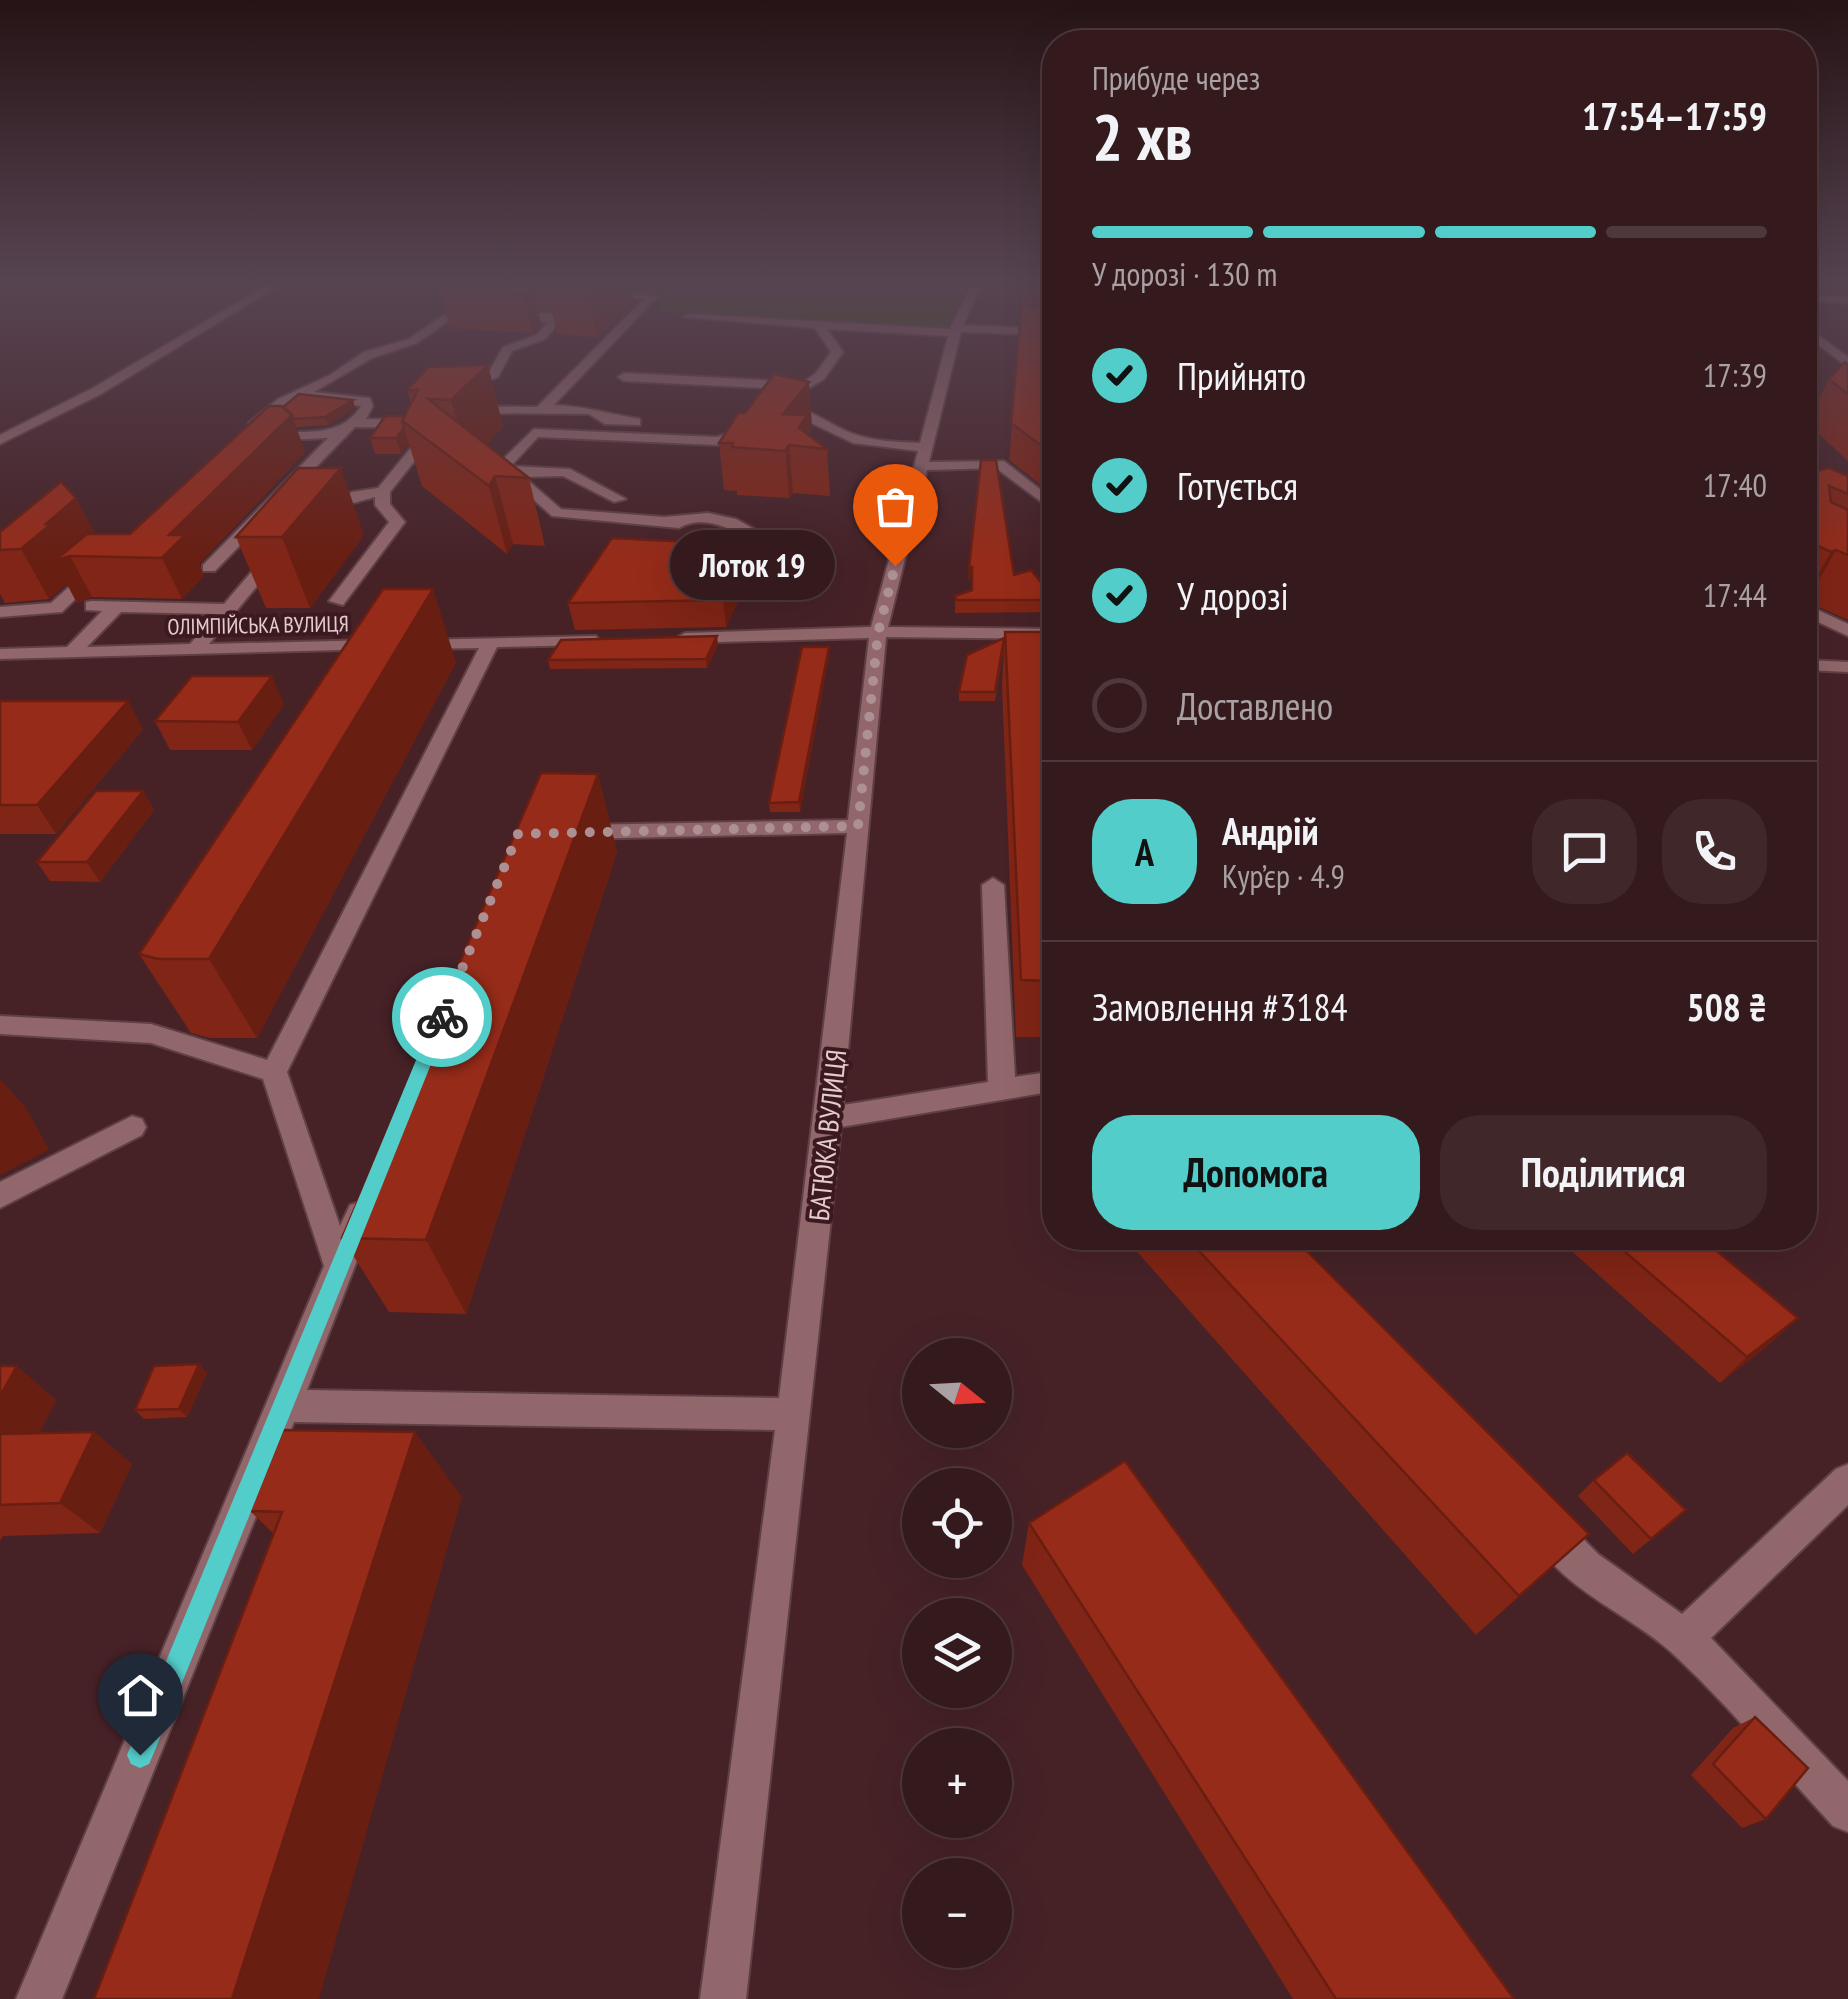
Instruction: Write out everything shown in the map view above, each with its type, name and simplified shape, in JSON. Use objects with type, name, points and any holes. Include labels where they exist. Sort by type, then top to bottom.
[{"type":"street","points":[[0,440],[125,375]]},
{"type":"street","points":[[338,375],[283,402],[242,436],[339,434]]},
{"type":"street","points":[[414,423],[492,375]]},
{"type":"street","points":[[543,408],[575,375]]},
{"type":"street","points":[[791,411],[806,386],[821,375]]},
{"type":"street","name":"БАТЮКА ВУЛИЦЯ","points":[[723,1999],[829,1118],[878,633],[944,375]]},
{"type":"street","points":[[624,377],[806,386]]},
{"type":"street","points":[[297,395],[360,399],[367,406],[357,422]]},
{"type":"street","points":[[457,410],[592,410],[605,420],[656,424]]},
{"type":"street","points":[[749,532],[740,524],[705,518],[676,518],[672,522],[558,513],[503,466],[534,434],[717,441],[733,439],[762,414],[791,411],[804,412],[831,430],[854,439],[926,447]]},
{"type":"street","points":[[266,436],[298,415]]},
{"type":"street","points":[[209,568],[351,422],[437,424],[383,492],[382,505],[397,522],[337,600]]},
{"type":"street","points":[[921,466],[999,464],[1042,498]]},
{"type":"street","points":[[511,473],[564,472],[619,499]]},
{"type":"street","points":[[311,512],[357,495],[383,492]]},
{"type":"street","points":[[195,649],[287,540]]},
{"type":"street","points":[[0,612],[56,608],[114,556]]},
{"type":"street","points":[[92,606],[228,610]]},
{"type":"street","points":[[72,652],[116,607]]},
{"type":"street","points":[[1817,615],[1848,630]]},
{"type":"street","points":[[665,638],[1042,634]]},
{"type":"street","name":"ОЛІМПІЙСЬКА ВУЛИЦЯ","points":[[0,654],[607,640]]},
{"type":"street","points":[[339,1266],[274,1072],[492,642]]},
{"type":"street","points":[[1817,666],[1848,667]]},
{"type":"street","points":[[556,833],[858,826]]},
{"type":"street","points":[[993,885],[1002,1089]]},
{"type":"street","points":[[0,1026],[151,1034],[274,1072]]},
{"type":"street","points":[[829,1118],[1042,1083]]},
{"type":"street","points":[[0,1196],[132,1127]]},
{"type":"street","points":[[39,1999],[368,1194]]},
{"type":"street","points":[[284,1406],[793,1414]]},
{"type":"street","points":[[1684,1638],[1848,1481]]},
{"type":"street","points":[[1518,1498],[1585,1566],[1684,1638],[1848,1812]]},
{"type":"building","points":[[421,375],[477,375],[451,400],[428,399],[529,478],[495,476],[489,486],[402,421],[418,390],[407,390]]},
{"type":"building","points":[[773,375],[809,382],[783,414],[807,415],[799,428],[827,449],[789,445],[785,451],[719,443],[738,413],[745,413]]},
{"type":"building","points":[[1015,375],[1042,375],[1042,446],[1011,423]]},
{"type":"building","points":[[1848,375],[1848,394],[1829,379]]},
{"type":"building","points":[[299,394],[353,400],[325,417],[293,419],[283,407]]},
{"type":"building","points":[[269,406],[281,406],[292,415],[169,535],[185,535],[162,558],[70,556],[54,561],[87,534],[130,534]]},
{"type":"building","points":[[385,416],[405,416],[404,428],[396,438],[370,438]]},
{"type":"building","points":[[981,460],[996,460],[1014,575],[1031,570],[1042,584],[1042,600],[956,600],[955,596],[972,590],[969,567]]},
{"type":"building","points":[[298,468],[341,468],[282,537],[236,537]]},
{"type":"building","points":[[1829,468],[1848,476],[1848,494],[1829,486],[1831,502],[1848,510],[1848,555],[1817,546],[1817,471]]},
{"type":"building","points":[[61,482],[76,498],[21,549],[0,550],[0,532]]},
{"type":"building","points":[[612,538],[749,545],[723,600],[568,603]]},
{"type":"building","points":[[383,589],[433,589],[209,959],[158,959],[139,954]]},
{"type":"building","points":[[1005,632],[1042,632],[1042,981],[1021,980]]},
{"type":"building","points":[[717,636],[706,659],[548,660],[561,640]]},
{"type":"building","points":[[1004,638],[995,692],[959,692],[967,655]]},
{"type":"building","points":[[802,647],[829,647],[799,802],[769,803]]},
{"type":"building","points":[[192,676],[272,676],[238,722],[155,721]]},
{"type":"building","points":[[0,701],[128,701],[37,805],[0,805]]},
{"type":"building","points":[[541,773],[598,774],[426,1240],[342,1238]]},
{"type":"building","points":[[96,791],[143,791],[87,862],[37,862]]},
{"type":"building","points":[[1198,1250],[1306,1250],[1589,1534],[1519,1596]]},
{"type":"building","points":[[1623,1250],[1716,1250],[1798,1318],[1747,1357]]},
{"type":"building","points":[[199,1364],[179,1409],[135,1410],[154,1366]]},
{"type":"building","points":[[0,1366],[17,1366],[0,1396]]},
{"type":"building","points":[[283,1430],[415,1432],[232,1999],[94,1999],[282,1512],[250,1511]]},
{"type":"building","points":[[94,1432],[60,1503],[0,1505],[0,1434]]},
{"type":"building","points":[[1627,1453],[1686,1510],[1651,1539],[1594,1480]]},
{"type":"building","points":[[1125,1461],[1514,1999],[1336,1999],[1029,1523]]},
{"type":"building","points":[[1755,1717],[1808,1768],[1766,1819],[1713,1764]]},
{"type":"way so far","points":[[442,1017],[518,834],[858,826],[878,633],[895,566]]},
{"type":"place","name":"Лоток 19","points":[[895,566]]},
{"type":"route","points":[[140,1755],[442,1017]]}]
